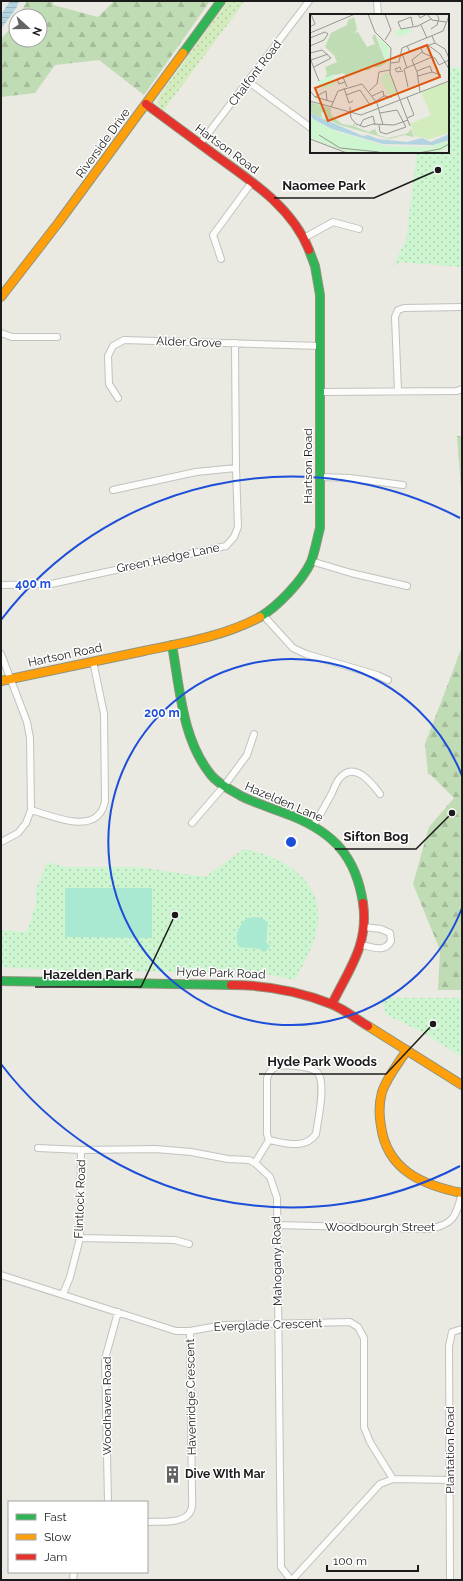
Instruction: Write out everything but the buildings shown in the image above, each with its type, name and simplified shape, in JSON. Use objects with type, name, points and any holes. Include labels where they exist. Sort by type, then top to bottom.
[{"type":"street","name":"Riverside Drive","points":[[1,297],[59,222],[221,1]]},
{"type":"street","name":"Chalfont Road","points":[[200,144],[249,82],[309,1]]},
{"type":"street","points":[[377,1],[378,14]]},
{"type":"street","points":[[249,82],[310,127]]},
{"type":"street","name":"Hartson Road","points":[[1,681],[172,645],[228,631],[245,625],[263,615],[291,591],[302,577],[311,561],[320,528],[320,295],[315,266],[304,238],[282,208],[252,182],[146,104]]},
{"type":"street","points":[[221,259],[213,235],[252,182]]},
{"type":"street","points":[[304,238],[333,222],[359,229]]},
{"type":"street","points":[[398,391],[395,317],[398,310],[404,308],[462,308]]},
{"type":"street","points":[[1,334],[12,338],[57,336]]},
{"type":"street","name":"Alder Grove","points":[[118,398],[109,384],[108,356],[112,346],[124,340],[321,346]]},
{"type":"street","name":"Green Hedge Lane","points":[[1,585],[51,584],[226,546],[234,537],[238,527],[235,343]]},
{"type":"street","points":[[321,392],[457,391],[462,389]]},
{"type":"street","points":[[114,490],[196,472],[236,468]]},
{"type":"street","points":[[320,477],[350,478],[403,485]]},
{"type":"street","points":[[311,561],[351,573],[407,586]]},
{"type":"street","points":[[263,615],[293,648],[306,654],[377,674],[388,680]]},
{"type":"street","name":"Hazelden Lane","points":[[172,645],[190,736],[200,760],[213,777],[240,797],[314,826],[328,835],[349,858],[359,882],[364,905],[364,927],[360,945],[332,1004]]},
{"type":"street","points":[[1,654],[27,722],[30,738],[31,810],[26,823],[18,833],[1,842]]},
{"type":"street","points":[[31,810],[83,823],[95,818],[101,813],[105,801],[104,714],[93,661]]},
{"type":"street","points":[[192,823],[224,786],[247,755],[254,734]]},
{"type":"street","points":[[314,826],[339,779],[346,773],[352,771],[359,772],[370,781],[380,794]]},
{"type":"street","points":[[360,945],[381,949],[388,946],[391,941],[390,933],[381,929],[364,927]]},
{"type":"street","name":"Hyde Park Road","points":[[1,981],[257,985],[291,991],[332,1004],[462,1085]]},
{"type":"street","points":[[407,1050],[388,1079],[382,1093],[380,1127],[385,1147],[408,1174],[432,1186],[462,1193]]},
{"type":"street","points":[[38,1148],[81,1150],[156,1149],[191,1152],[228,1159],[249,1160],[255,1163],[269,1140],[267,1134],[267,1078],[269,1072],[275,1067],[282,1065],[310,1068],[317,1072],[322,1082],[316,1134],[312,1139],[300,1144],[269,1140]]},
{"type":"street","name":"Flintlock Road","points":[[63,1294],[70,1277],[80,1238],[81,1150]]},
{"type":"street","name":"Mahogany Road","points":[[255,1163],[270,1177],[277,1198],[281,1567],[292,1580]]},
{"type":"street","name":"Woodbourgh Street","points":[[277,1225],[428,1229],[440,1227],[449,1223],[457,1212],[462,1193]]},
{"type":"street","points":[[80,1238],[175,1240],[189,1244]]},
{"type":"street","name":"Everglade Crescent","points":[[1,1275],[162,1327],[176,1330],[190,1331],[224,1324],[350,1322],[358,1327],[364,1338],[364,1427],[370,1442],[392,1479]]},
{"type":"street","name":"Woodhaven Road","points":[[108,1501],[105,1359],[118,1312]]},
{"type":"street","name":"Plantation Road","points":[[450,1580],[449,1346],[452,1332],[462,1329]]},
{"type":"street","name":"Havenridge Crescent","points":[[148,1522],[178,1520],[186,1517],[191,1511],[190,1331]]},
{"type":"street","points":[[292,1580],[380,1484],[392,1479],[450,1480]]},
{"type":"green space","points":[[27,1],[53,1],[53,5],[98,17],[114,1],[210,1],[144,95],[99,60],[55,65],[35,93],[1,97],[1,39],[8,31],[8,48],[48,48],[48,8],[23,8]]},
{"type":"green space","points":[[228,1],[245,1],[163,111],[158,104],[160,95]]},
{"type":"green space","points":[[449,67],[462,68],[462,267],[400,262],[393,266],[406,240],[417,153],[449,153]]},
{"type":"green space","points":[[457,436],[462,436],[462,502]]},
{"type":"green space","points":[[462,647],[462,990],[438,990],[440,950],[413,884],[429,827],[454,798],[431,775],[428,774],[425,744]]},
{"type":"green space","points":[[244,849],[259,853],[288,866],[310,887],[316,900],[318,916],[316,933],[310,951],[295,980],[267,974],[247,973],[50,970],[1,967],[1,930],[27,932],[36,903],[36,890],[47,862],[65,867],[139,867],[205,877]]},
{"type":"green space","points":[[65,888],[152,888],[152,938],[65,937]]},
{"type":"green space","points":[[259,917],[268,922],[266,942],[270,946],[265,952],[260,949],[239,947],[237,943],[237,935],[242,924],[247,918]]},
{"type":"green space","points":[[382,998],[462,998],[462,1057],[424,1033],[385,1014]]},
{"type":"water","points":[[10,1],[19,1],[16,8],[8,8],[8,19],[1,29],[1,15]]},
{"type":"traffic: fast","points":[[183,53],[221,1]]},
{"type":"traffic: fast","points":[[260,617],[289,592],[302,577],[311,562],[320,528],[320,295],[315,266],[309,250]]},
{"type":"traffic: fast","points":[[172,645],[180,696],[188,730],[201,761],[211,775],[221,784],[241,796],[307,823],[320,830],[331,839],[349,860],[360,887],[363,903]]},
{"type":"traffic: fast","points":[[1,981],[231,985]]},
{"type":"traffic: slow","points":[[1,297],[59,222],[183,53]]},
{"type":"traffic: slow","points":[[1,681],[204,638],[247,624],[260,617]]},
{"type":"traffic: slow","points":[[368,1026],[462,1085]]},
{"type":"traffic: slow","points":[[407,1050],[384,1086],[380,1100],[381,1126],[385,1141],[391,1154],[409,1173],[420,1180],[433,1185],[462,1193]]},
{"type":"traffic: jam","points":[[146,104],[269,196],[292,221],[302,235],[309,250]]},
{"type":"traffic: jam","points":[[332,1004],[351,968],[360,944],[363,932],[363,903]]},
{"type":"traffic: jam","points":[[231,985],[256,986],[282,990],[319,999],[336,1006],[368,1026]]},
{"type":"place","name":"Naomee Park","points":[[438,170]]},
{"type":"place","name":"Sifton Bog","points":[[452,813]]},
{"type":"place","name":"Hazelden Park","points":[[175,915]]},
{"type":"place","name":"Hyde Park Woods","points":[[433,1024]]},
{"type":"place","name":"Dive WIth Mar","points":[[172,1474]]}]
